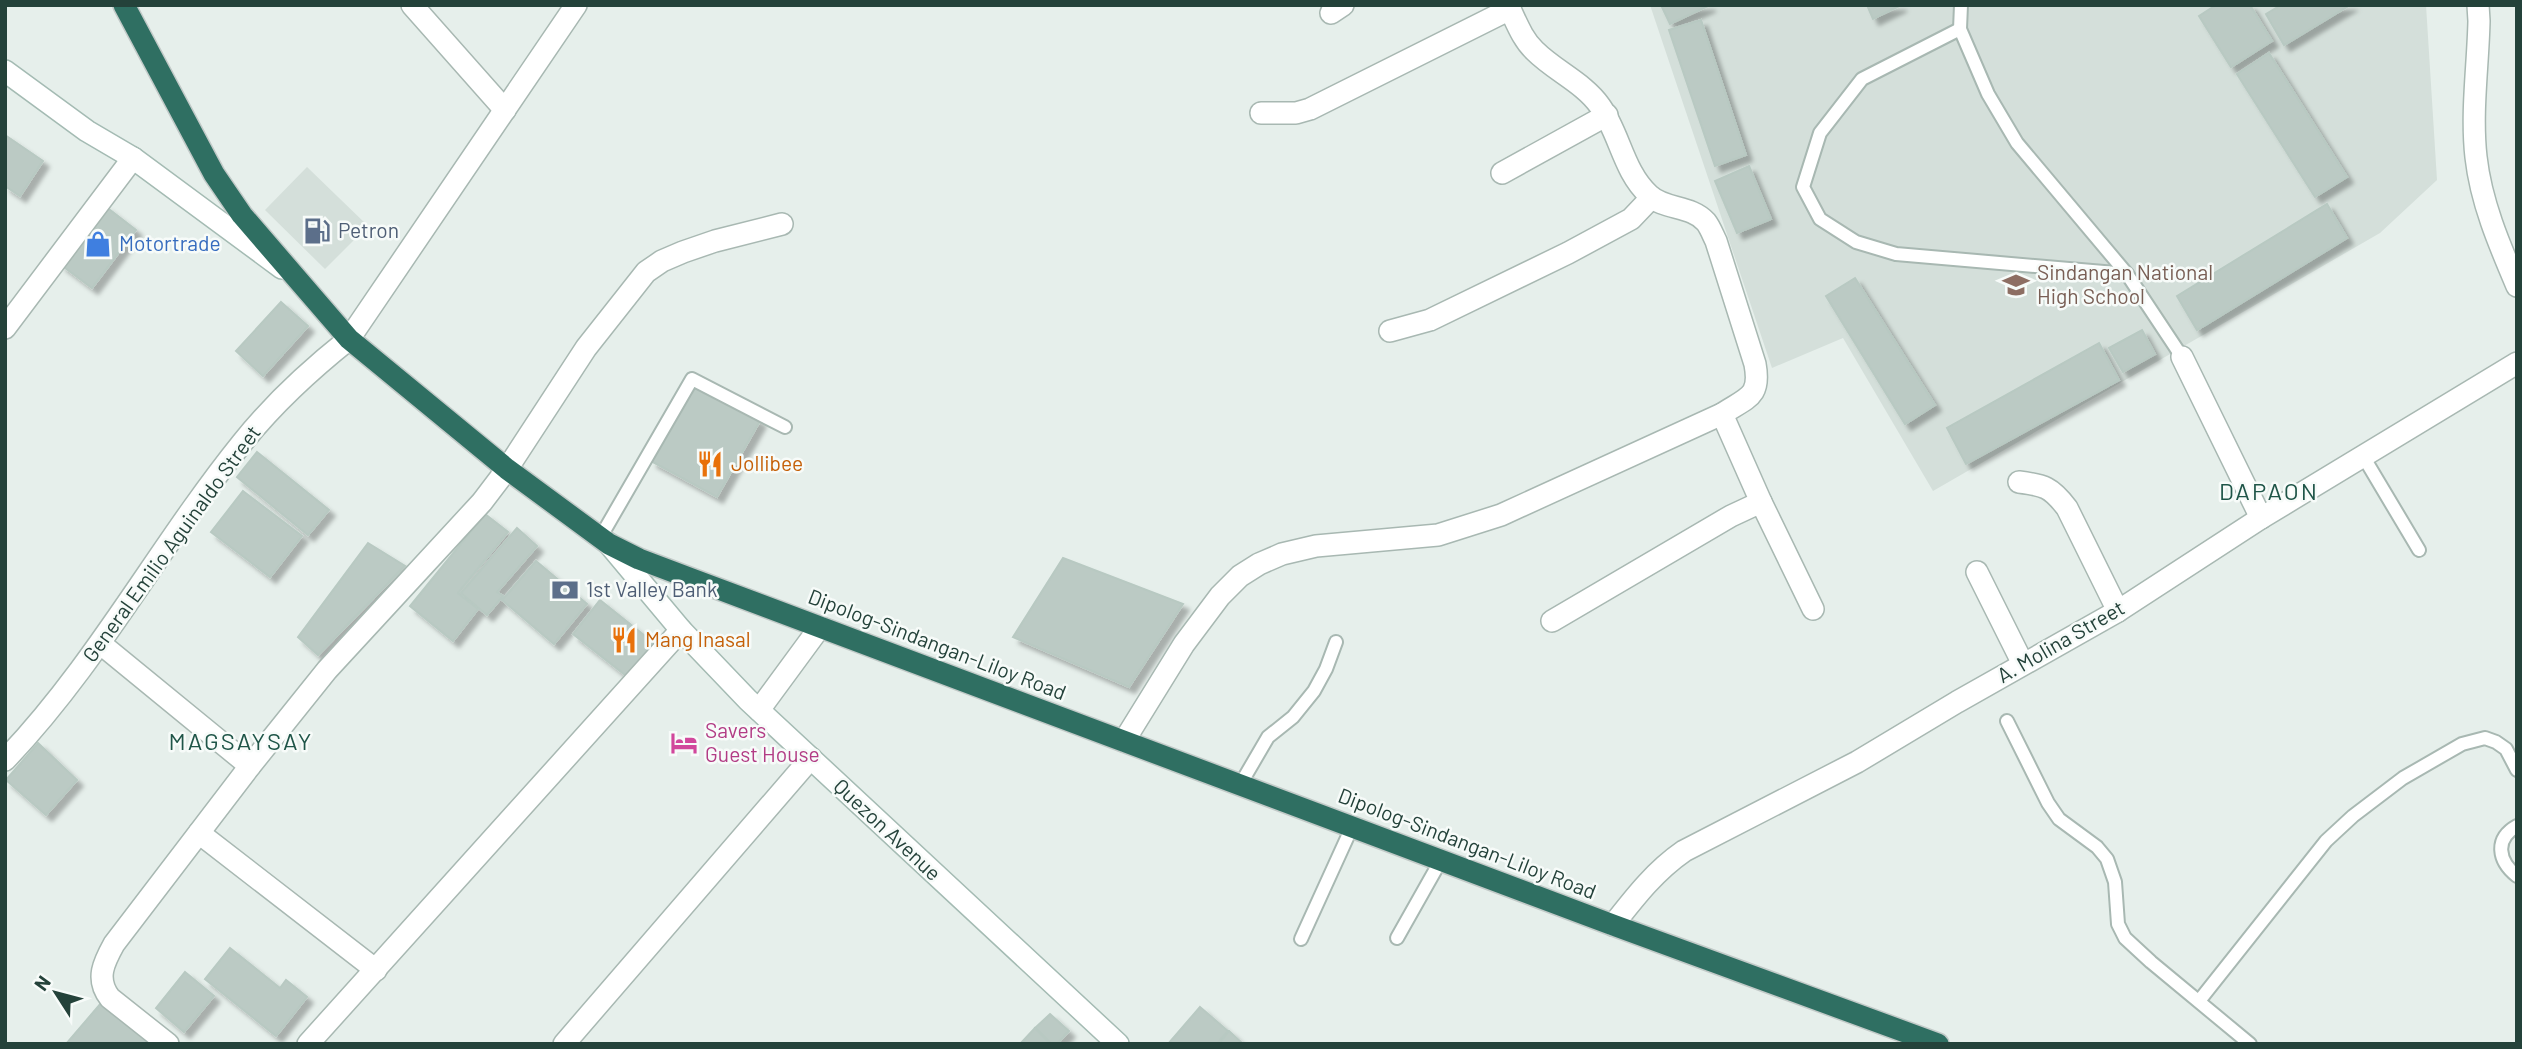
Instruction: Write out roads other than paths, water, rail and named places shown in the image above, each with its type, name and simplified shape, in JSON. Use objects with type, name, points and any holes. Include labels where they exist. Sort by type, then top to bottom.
[{"type":"highway","name":"Dipolog-Sindangan-Liloy Road","points":[[124,5],[214,174],[242,215],[292,275],[349,338],[507,469],[605,541],[639,559],[1613,925],[1938,1044]]},
{"type":"street","points":[[412,5],[505,110]]},
{"type":"street","name":"General Emilio Aguinaldo Street","points":[[5,760],[101,644],[242,443],[290,390],[349,338],[576,5]]},
{"type":"street","points":[[2478,5],[2474,122],[2476,158],[2488,214],[2517,286]]},
{"type":"street","points":[[1124,741],[1184,644],[1220,596],[1240,576],[1259,564],[1282,554],[1316,546],[1438,535],[1501,515],[1722,414],[1747,398],[1759,382],[1720,253],[1707,222],[1692,212],[1651,198],[1638,183],[1607,115],[1592,94],[1560,72],[1528,44],[1509,7],[1310,110],[1296,113],[1261,113]]},
{"type":"street","points":[[5,71],[87,131],[133,158],[292,275]]},
{"type":"street","points":[[1502,173],[1607,115]]},
{"type":"street","points":[[5,328],[133,158]]},
{"type":"street","points":[[1390,331],[1430,320],[1568,253],[1631,219],[1651,198]]},
{"type":"street","points":[[168,1044],[103,990],[101,975],[114,944],[327,670],[482,502],[507,469],[586,348],[646,272],[683,252],[782,224]]},
{"type":"street","points":[[2182,358],[2261,518]]},
{"type":"street","name":"A. Molina Street","points":[[1613,925],[1648,880],[1664,864],[1684,851],[1857,762],[2118,611],[2261,518],[2517,363]]},
{"type":"street","points":[[1722,414],[1813,608]]},
{"type":"street","points":[[2019,482],[2050,488],[2059,496],[2118,611]]},
{"type":"street","points":[[1552,621],[1731,516],[1761,502]]},
{"type":"street","name":"Quezon Avenue","points":[[605,541],[681,630],[759,710],[1118,1044]]},
{"type":"street","points":[[1977,572],[2024,664]]},
{"type":"street","points":[[759,710],[820,627]]},
{"type":"street","points":[[308,1044],[681,630]]},
{"type":"street","points":[[101,644],[250,766]]},
{"type":"street","points":[[564,1044],[811,758]]},
{"type":"street","points":[[199,832],[376,970]]},
{"type":"lane","points":[[1961,5],[1960,29],[1988,94],[2017,143],[2127,274],[2182,358]]},
{"type":"lane","points":[[1960,29],[1862,79],[1820,133],[1803,187],[1820,219],[1856,242],[1896,254],[2127,274]]},
{"type":"lane","points":[[605,541],[692,379],[785,427]]},
{"type":"lane","points":[[2363,456],[2419,550]]},
{"type":"lane","points":[[1240,785],[1268,737],[1293,717],[1314,691],[1326,669],[1335,642]]},
{"type":"lane","points":[[2007,721],[2048,803],[2059,819],[2097,847],[2107,859],[2115,882],[2118,924],[2125,938],[2250,1044]]},
{"type":"lane","points":[[2199,1001],[2326,841],[2353,816],[2403,778],[2462,744],[2485,738],[2506,748],[2517,771]]},
{"type":"lane","points":[[2517,826],[2506,834],[2500,852],[2505,863],[2517,876]]},
{"type":"lane","points":[[1301,939],[1352,827]]},
{"type":"lane","points":[[1396,939],[1441,860]]},
{"type":"place","name":"Petron","points":[[317,231]]},
{"type":"place","name":"Motortrade","points":[[98,244]]},
{"type":"place","name":"Sindangan National High School","points":[[2016,285]]},
{"type":"place","name":"Jollibee","points":[[710,464]]},
{"type":"place","name":"1st Valley Bank","points":[[565,590]]},
{"type":"place","name":"Mang Inasal","points":[[624,640]]},
{"type":"place","name":"Savers Guest House","points":[[684,743]]},
{"type":"district","name":"DAPAON","points":[[2269,492]]},
{"type":"district","name":"MAGSAYSAY","points":[[241,742]]}]
